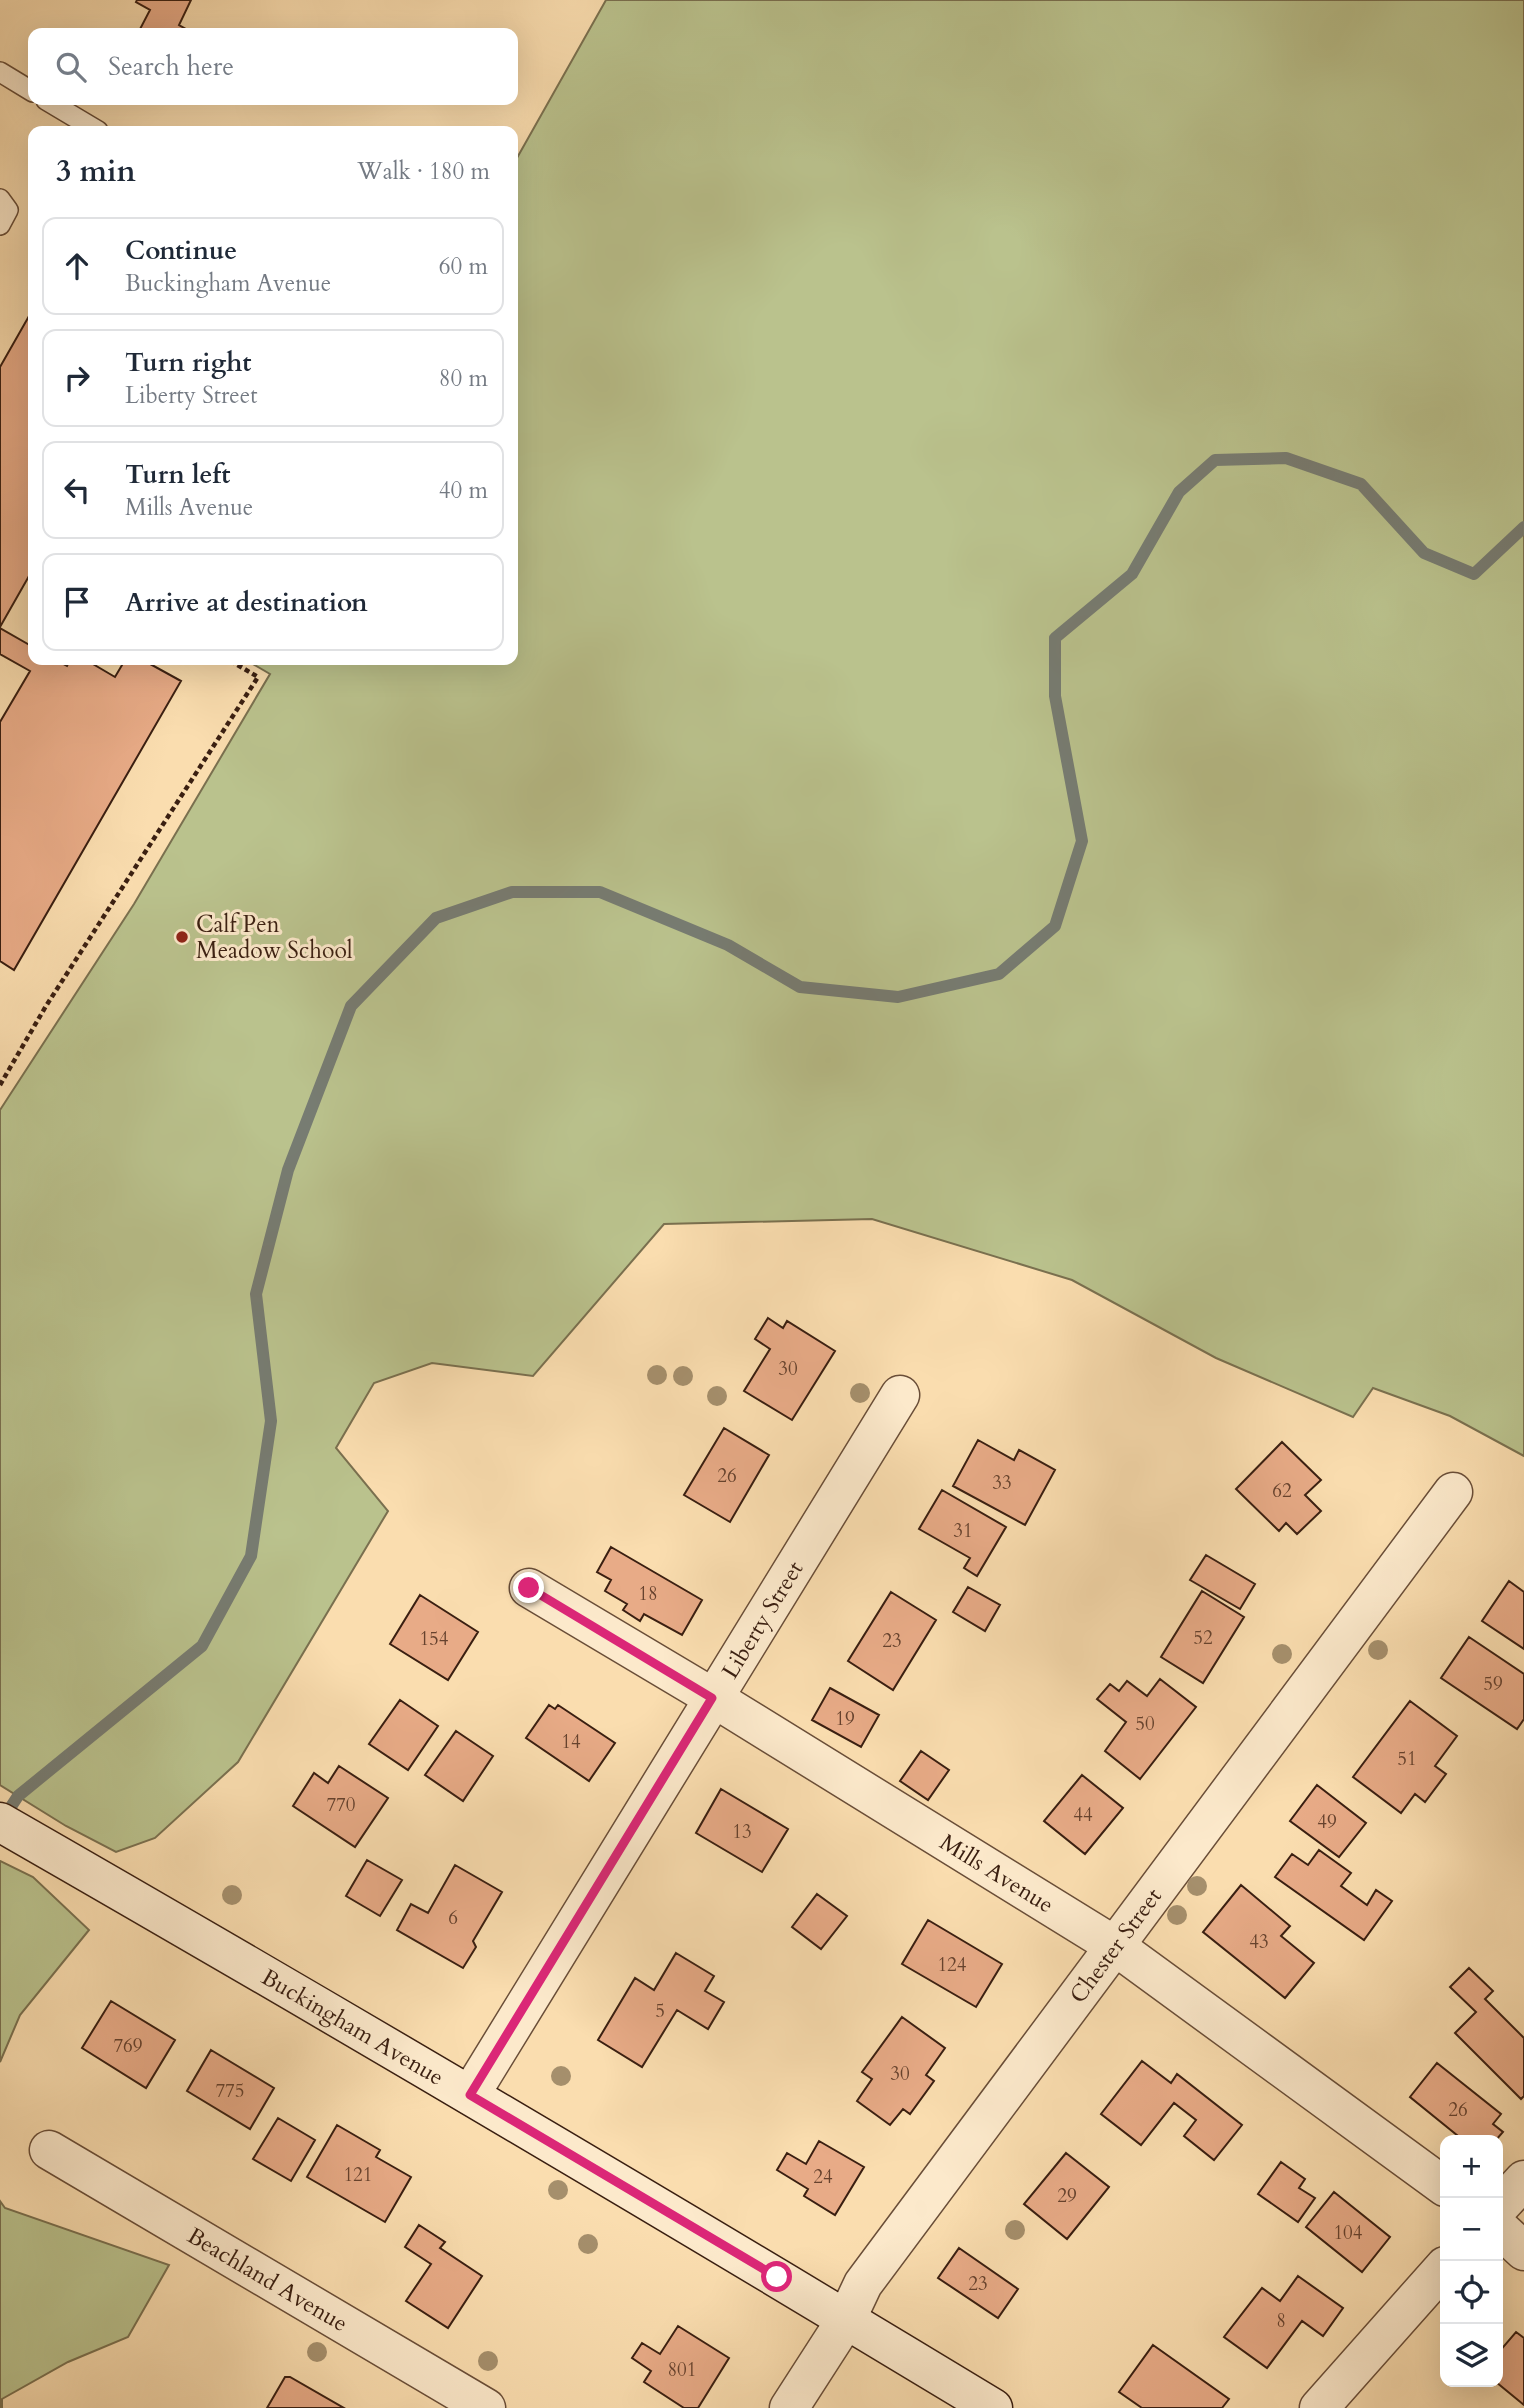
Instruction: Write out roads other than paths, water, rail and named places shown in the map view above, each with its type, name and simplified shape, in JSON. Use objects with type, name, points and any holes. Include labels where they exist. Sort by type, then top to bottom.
[{"type":"street","name":"Liberty Street","points":[[470,2095],[900,1395]]},
{"type":"street","name":"Chester Street","points":[[789,2408],[847,2318],[863,2284],[1453,1492]]},
{"type":"street","name":"Mills Avenue","points":[[529,1588],[1115,1946],[1440,2183]]},
{"type":"street","name":"Buckingham Avenue","points":[[0,1822],[470,2095],[847,2318],[993,2408]]},
{"type":"street","name":"Beachland Avenue","points":[[50,2150],[486,2408]]},
{"type":"street","points":[[1503,2203],[1524,2180]]},
{"type":"street","points":[[1503,2232],[1524,2251]]},
{"type":"street","points":[[1319,2408],[1440,2272]]},
{"type":"lane","points":[[0,72],[28,89]]},
{"type":"lane","points":[[54,105],[90,126]]},
{"type":"lane","points":[[0,199],[8,210],[0,225]]},
{"type":"waterway","points":[[3,1819],[18,1796],[202,1646],[251,1556],[271,1421],[256,1294],[288,1170],[351,1006],[436,918],[512,892],[600,892],[728,945],[800,987],[898,997],[999,974],[1055,926],[1082,841],[1055,696],[1055,638],[1132,574],[1179,492],[1215,460],[1286,458],[1361,484],[1424,553],[1474,574],[1524,527]]},
{"type":"place","name":"Calf Pen Meadow School","points":[[182,937]]}]
